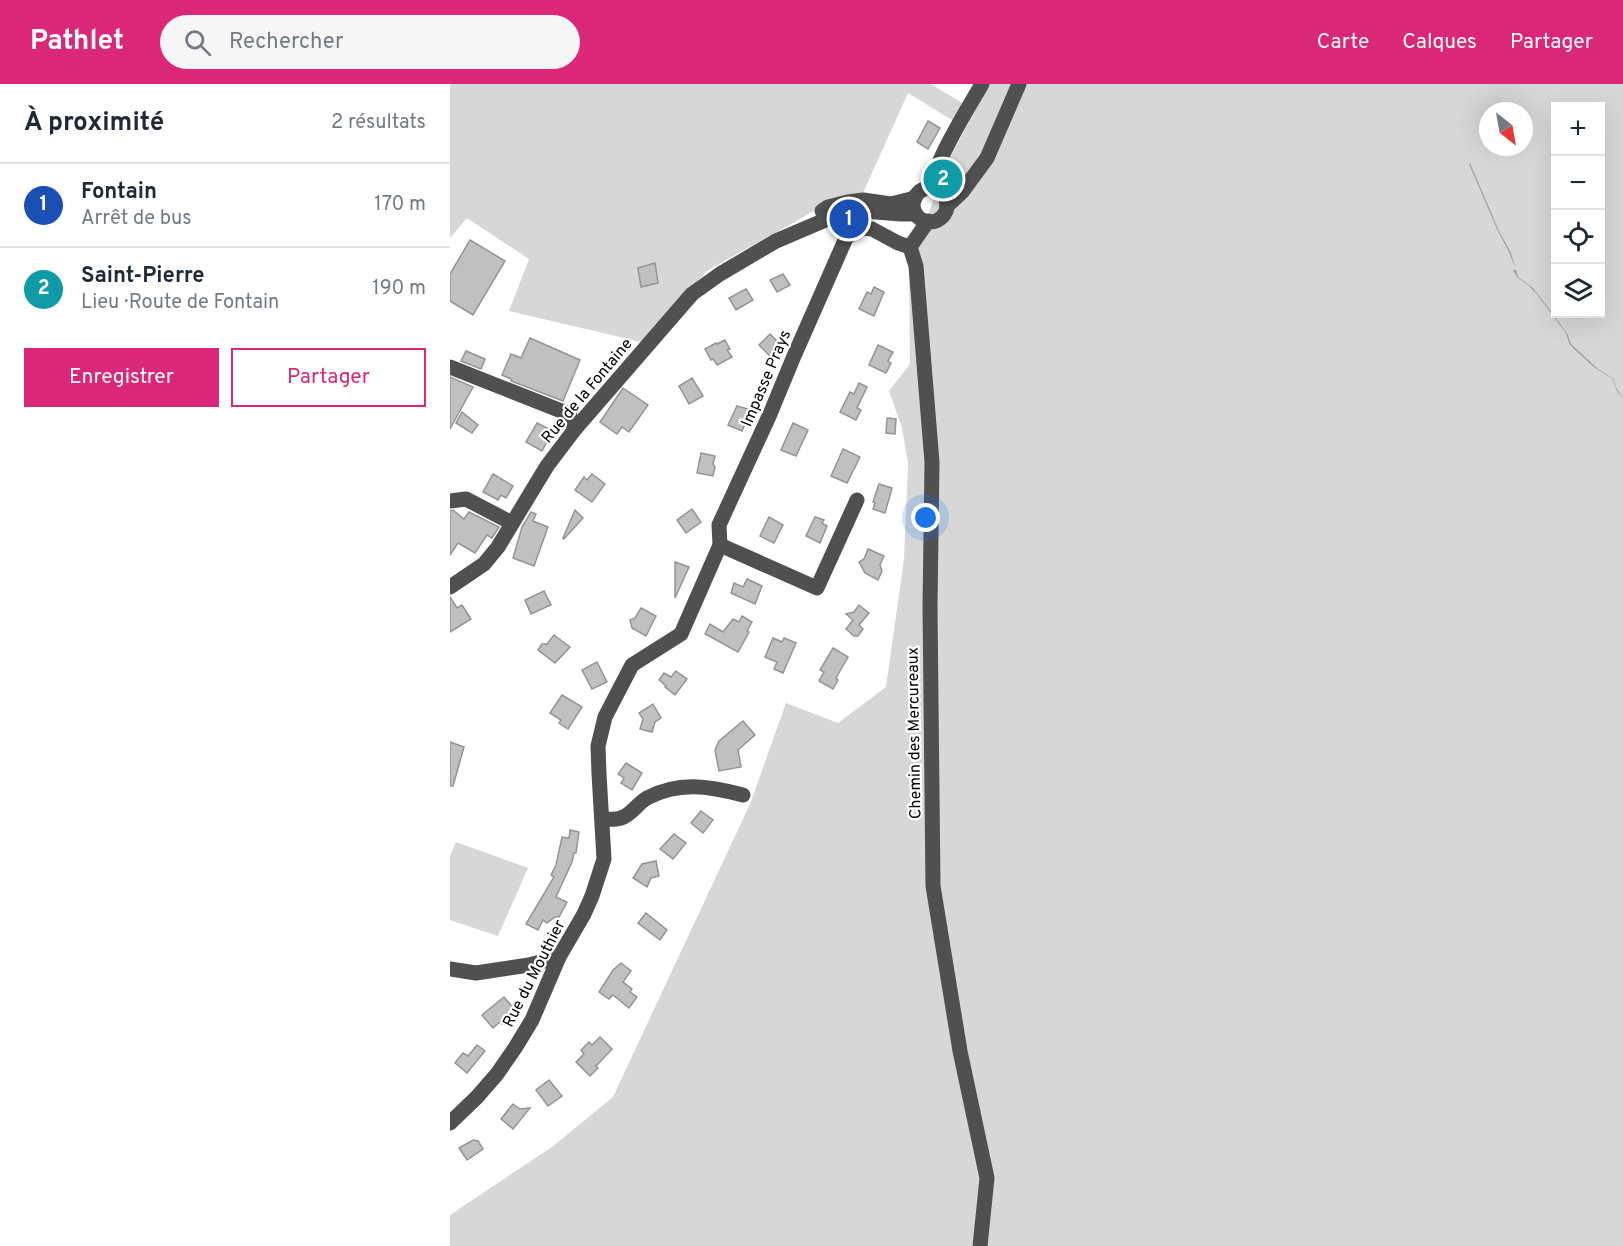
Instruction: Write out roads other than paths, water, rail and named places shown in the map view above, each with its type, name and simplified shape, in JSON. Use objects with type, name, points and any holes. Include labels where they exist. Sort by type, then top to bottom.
[{"type":"street","points":[[940,195],[922,190],[915,198],[914,203],[922,218],[934,221],[943,216],[940,195],[932,181],[940,160],[982,84]]},
{"type":"street","points":[[940,195],[957,182],[1000,128],[1019,84]]},
{"type":"street","name":"Rue de la Fontaine","points":[[776,241],[789,230],[828,207],[863,200],[891,204],[915,198]]},
{"type":"street","name":"Rue de la Fontaine","points":[[450,587],[484,564],[498,547],[546,466],[575,429],[692,294],[720,274],[776,241],[837,215],[863,211],[922,218]]},
{"type":"street","points":[[910,247],[922,218]]},
{"type":"street","name":"Impasse Prays","points":[[681,634],[720,545],[719,525],[846,238],[857,230],[872,229],[910,247]]},
{"type":"street","name":"Chemin des Mercureaux","points":[[910,247],[916,266],[932,462],[930,606],[933,886],[960,1051],[987,1178],[980,1246]]},
{"type":"street","points":[[450,367],[569,414],[575,429]]},
{"type":"street","points":[[450,501],[466,499],[512,523]]},
{"type":"street","points":[[720,545],[817,588],[857,500]]},
{"type":"street","name":"Rue du Mouthier","points":[[450,1123],[497,1074],[515,1048],[532,1020],[559,957],[584,914],[595,887],[604,859],[598,746],[605,717],[632,665],[681,634]]},
{"type":"street","points":[[603,819],[623,818],[646,798],[690,785],[721,789],[743,795]]},
{"type":"street","points":[[450,969],[476,973],[559,957]]},
{"type":"place","name":"Saint-Pierre","points":[[943,179]]},
{"type":"place","name":"Fontain","points":[[849,219]]}]
